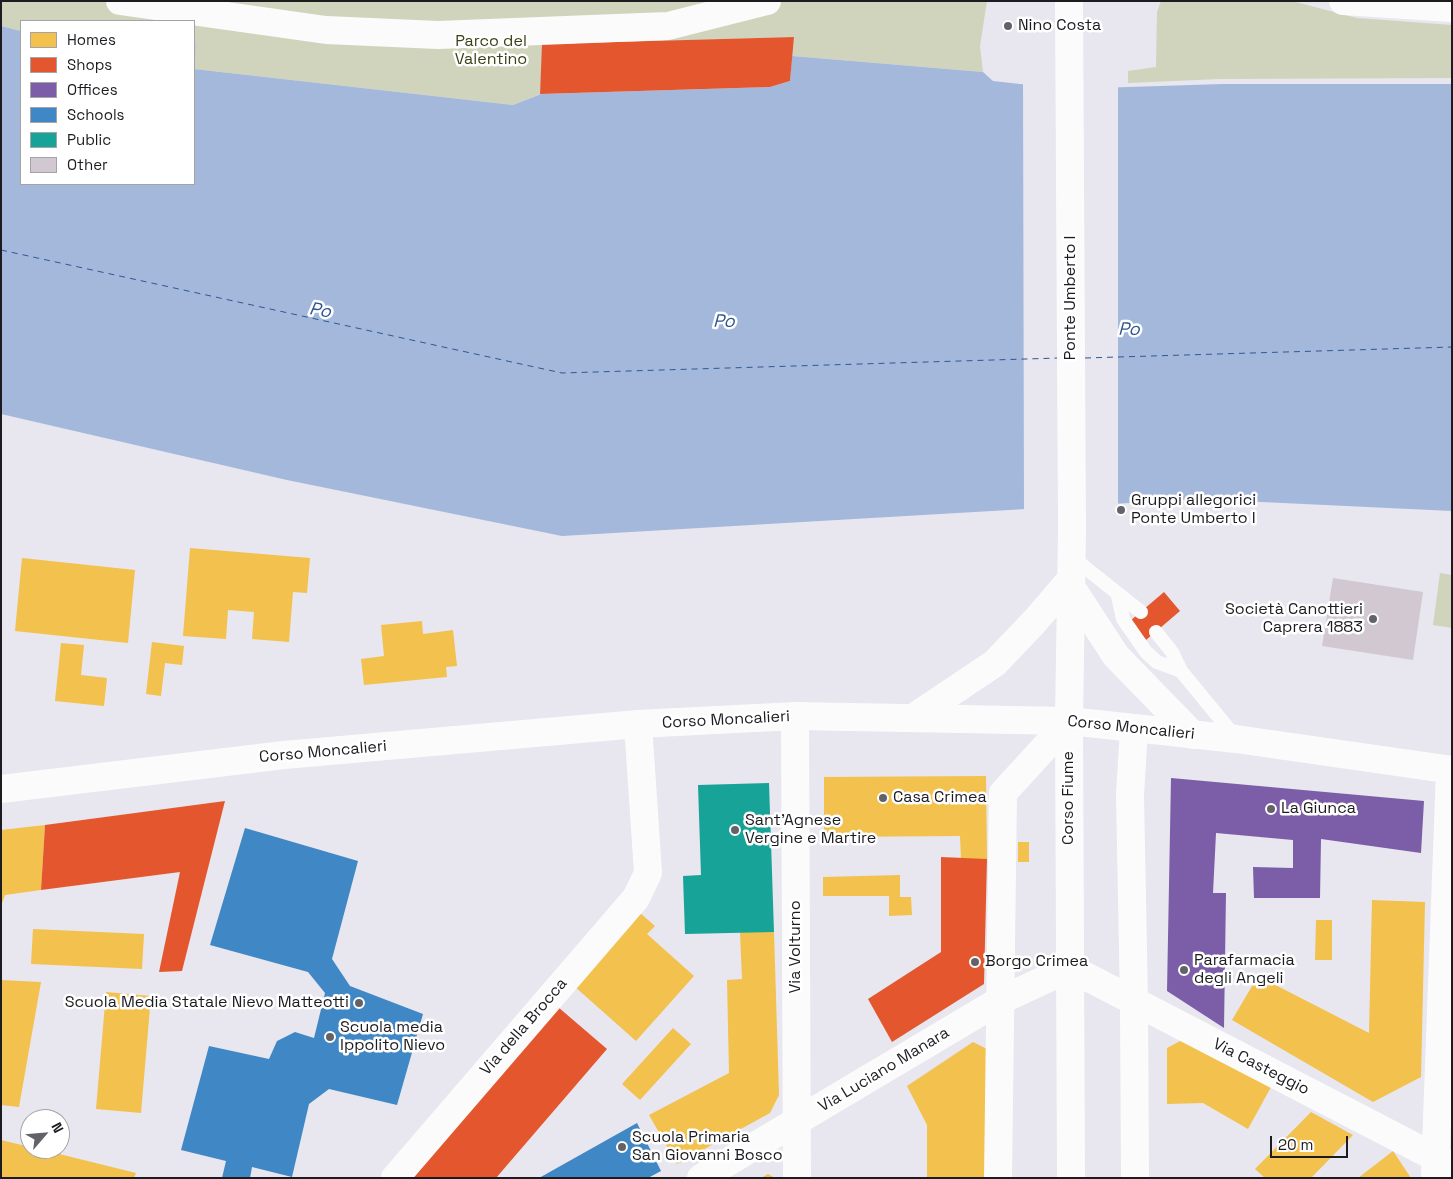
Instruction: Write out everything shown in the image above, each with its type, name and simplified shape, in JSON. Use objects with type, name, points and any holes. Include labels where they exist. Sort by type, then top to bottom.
[{"type":"street","points":[[120,1],[326,30],[438,35],[668,26],[767,1]]},
{"type":"street","name":"Ponte Umberto I","points":[[1069,1],[1072,530],[1069,721]]},
{"type":"street","points":[[1343,1],[1452,8]]},
{"type":"street","points":[[913,718],[995,663],[1035,622],[1071,574],[1116,656],[1193,735]]},
{"type":"street","name":"Corso Moncalieri","points":[[1,789],[284,755],[638,724],[795,716],[1069,721],[1236,739],[1451,770]]},
{"type":"street","name":"Via Volturno","points":[[795,716],[797,1178]]},
{"type":"street","name":"Corso Fiume","points":[[1069,721],[1071,1178]]},
{"type":"street","name":"Corso Fiume","points":[[998,1178],[1003,793],[1069,721]]},
{"type":"street","name":"Via della Brocca","points":[[395,1178],[636,898],[648,873],[638,724]]},
{"type":"street","points":[[1134,728],[1130,795],[1134,1002],[1134,1178]]},
{"type":"street","points":[[1440,1167],[1451,770]]},
{"type":"street","name":"Via Luciano Manara","points":[[701,1178],[999,1001],[1070,968]]},
{"type":"street","name":"Via Casteggio","points":[[1070,968],[1440,1167]]},
{"type":"lane","points":[[1071,574],[1118,596],[1141,612]]},
{"type":"lane","points":[[1118,596],[1123,619],[1146,652],[1157,662],[1181,671]]},
{"type":"lane","points":[[1156,632],[1172,652],[1181,671],[1236,739]]},
{"type":"green space","name":"Parco del Valentino","points":[[1,1],[987,1],[980,46],[983,72],[792,56],[794,37],[543,44],[540,94],[513,105],[195,69],[195,20],[20,20],[20,31],[1,26]]},
{"type":"green space","points":[[1161,1],[1292,1],[1357,18],[1452,25],[1452,78],[1219,79],[1128,83],[1128,71],[1156,67],[1157,12]]},
{"type":"green space","points":[[1440,573],[1452,575],[1452,628],[1433,625]]},
{"type":"water","name":"Po","points":[[1,26],[20,31],[20,185],[195,185],[195,69],[513,105],[541,94],[770,87],[790,81],[792,56],[983,72],[993,81],[1065,89],[1223,84],[1452,84],[1452,511],[1198,499],[562,536],[287,480],[1,414]]},
{"type":"pier","points":[[1038,83],[1065,87],[1118,86],[1118,506],[1024,512],[1023,84]]},
{"type":"building: Homes","points":[[190,548],[310,558],[307,593],[293,592],[289,642],[252,639],[254,612],[228,610],[226,639],[183,636]]},
{"type":"building: Homes","points":[[22,558],[135,570],[128,643],[15,631]]},
{"type":"building: Homes","points":[[422,621],[423,634],[453,630],[457,666],[446,667],[447,677],[364,685],[361,659],[384,656],[381,625]]},
{"type":"building: Homes","points":[[152,642],[184,646],[182,665],[165,663],[161,696],[146,694]]},
{"type":"building: Homes","points":[[61,643],[84,645],[81,675],[107,678],[104,706],[55,701]]},
{"type":"building: Homes","points":[[986,776],[987,859],[961,859],[960,836],[824,837],[824,777]]},
{"type":"building: Homes","points":[[45,825],[41,890],[5,895],[1,906],[1,830]]},
{"type":"building: Homes","points":[[1018,842],[1029,842],[1029,862],[1018,862]]},
{"type":"building: Homes","points":[[900,875],[900,897],[911,897],[912,915],[889,916],[889,896],[823,896],[823,877]]},
{"type":"building: Homes","points":[[1372,900],[1425,902],[1421,1077],[1373,1102],[1232,1020],[1258,976],[1369,1033]]},
{"type":"building: Homes","points":[[639,912],[655,926],[647,934],[694,976],[636,1041],[574,986]]},
{"type":"building: Homes","points":[[1316,920],[1332,920],[1332,960],[1315,960]]},
{"type":"building: Homes","points":[[33,929],[144,934],[142,969],[31,964]]},
{"type":"building: Homes","points":[[740,932],[774,932],[779,1095],[770,1113],[677,1164],[649,1115],[729,1073],[727,980],[742,979]]},
{"type":"building: Homes","points":[[1,980],[41,982],[19,1107],[1,1105]]},
{"type":"building: Homes","points":[[106,992],[151,996],[141,1113],[96,1109]]},
{"type":"building: Homes","points":[[673,1028],[691,1044],[640,1100],[622,1084]]},
{"type":"building: Homes","points":[[1184,1039],[1271,1087],[1248,1129],[1203,1103],[1167,1104],[1167,1048]]},
{"type":"building: Homes","points":[[973,1042],[987,1049],[987,1178],[927,1178],[927,1125],[907,1086]]},
{"type":"building: Homes","points":[[1311,1112],[1353,1135],[1311,1178],[1265,1178],[1255,1169]]},
{"type":"building: Homes","points":[[1,1140],[20,1145],[20,1159],[70,1159],[70,1157],[136,1173],[134,1178],[1,1178]]},
{"type":"building: Homes","points":[[1393,1151],[1411,1178],[1358,1178]]},
{"type":"building: Homes","points":[[768,1174],[775,1178],[761,1178]]},
{"type":"building: Shops","points":[[794,37],[790,81],[770,87],[540,94],[542,44]]},
{"type":"building: Shops","points":[[1164,592],[1180,611],[1146,640],[1130,621]]},
{"type":"building: Shops","points":[[225,801],[182,971],[159,972],[180,872],[41,890],[45,825]]},
{"type":"building: Shops","points":[[941,857],[987,859],[984,984],[892,1042],[868,999],[941,952]]},
{"type":"building: Shops","points":[[558,1007],[607,1049],[496,1178],[411,1178]]},
{"type":"building: Offices","points":[[1171,778],[1424,801],[1421,853],[1321,839],[1320,898],[1254,898],[1253,867],[1293,868],[1293,840],[1216,833],[1213,893],[1226,893],[1224,1028],[1167,991]]},
{"type":"building: Schools","name":"Scuola Media Statale Nievo Matteotti","points":[[245,828],[358,861],[332,959],[350,986],[423,1014],[397,1105],[329,1089],[309,1104],[292,1177],[252,1167],[250,1178],[222,1178],[226,1161],[181,1150],[209,1046],[269,1059],[277,1041],[295,1032],[314,1038],[325,993],[308,972],[210,945]]},
{"type":"building: Schools","name":"Scuola Primaria San Giovanni Bosco","points":[[637,1123],[661,1171],[648,1178],[539,1178]]},
{"type":"building: Public","name":"Sant'Agnese Vergine e Martire","points":[[769,783],[774,932],[685,934],[683,876],[701,875],[698,785]]},
{"type":"building: Other","points":[[195,43],[197,44],[195,60]]},
{"type":"building: Other","name":"Società Canottieri Caprera 1883","points":[[1333,578],[1423,592],[1413,660],[1322,646]]},
{"type":"ferry route","points":[[1,250],[562,373],[1059,358]]},
{"type":"ferry route","points":[[1085,358],[1452,347]]},
{"type":"place","name":"Nino Costa","points":[[1008,26]]},
{"type":"place","name":"Gruppi allegorici Ponte Umberto I","points":[[1121,510]]},
{"type":"place","name":"Società Canottieri Caprera 1883","points":[[1373,619]]},
{"type":"place","name":"Casa Crimea","points":[[883,798]]},
{"type":"place","name":"La Giunca","points":[[1271,809]]},
{"type":"place","name":"Sant'Agnese Vergine e Martire","points":[[735,830]]},
{"type":"place","name":"Borgo Crimea","points":[[975,962]]},
{"type":"place","name":"Parafarmacia degli Angeli","points":[[1184,970]]},
{"type":"place","name":"Scuola Media Statale Nievo Matteotti","points":[[359,1003]]},
{"type":"place","name":"Scuola media Ippolito Nievo","points":[[330,1037]]},
{"type":"place","name":"Scuola Primaria San Giovanni Bosco","points":[[622,1147]]}]
